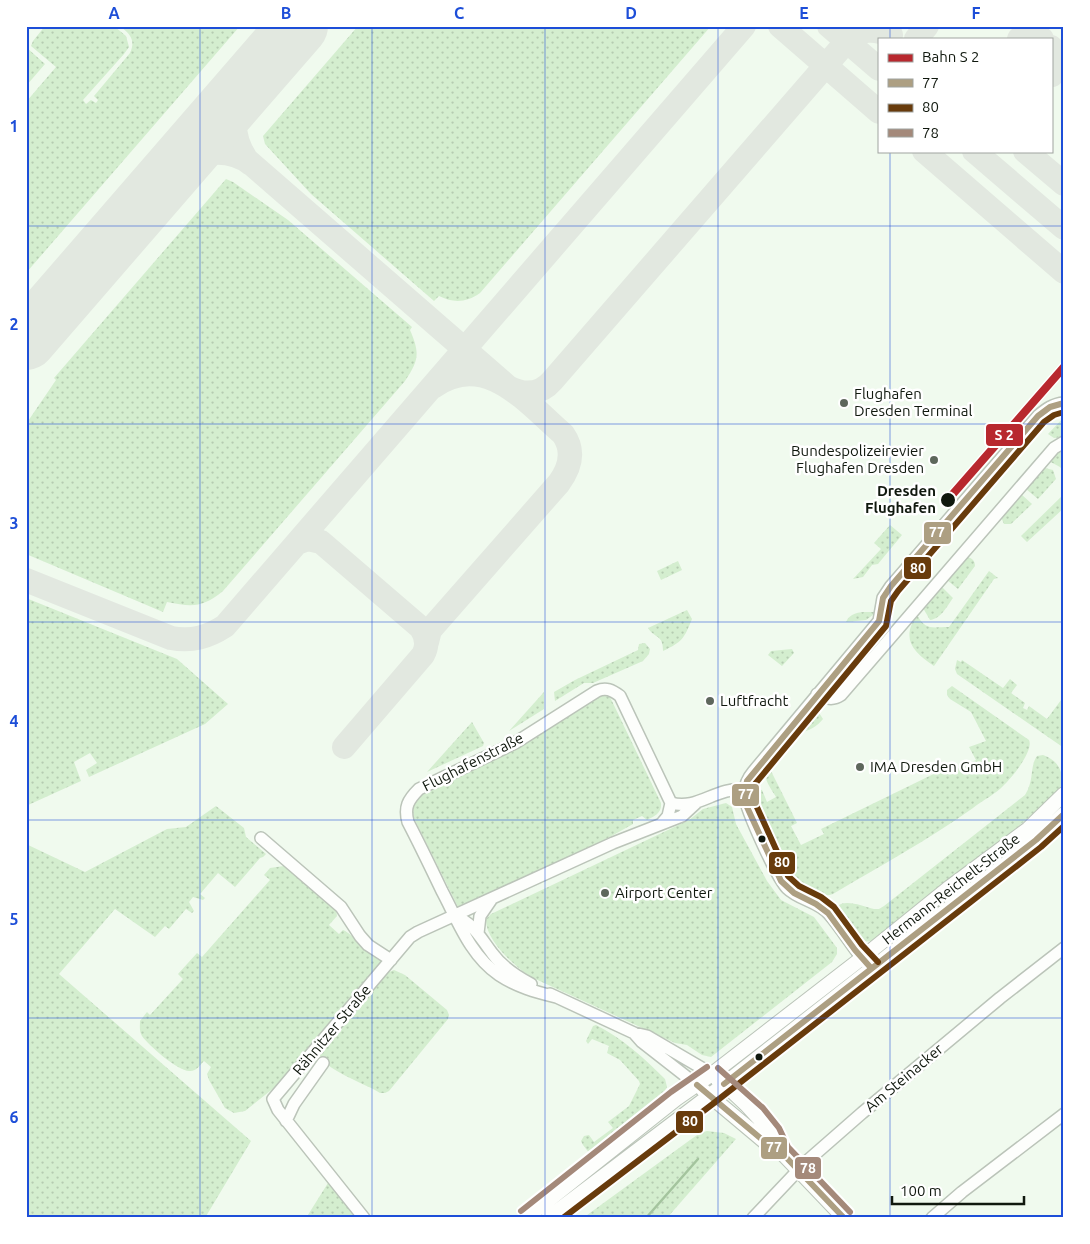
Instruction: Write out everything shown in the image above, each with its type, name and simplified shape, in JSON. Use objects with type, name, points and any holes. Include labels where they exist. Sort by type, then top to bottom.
[{"type":"main road","name":"Hermann-Reichelt-Straße","points":[[548,1218],[724,1084],[866,963],[950,887],[1028,829],[1064,794]]},
{"type":"main road","name":"Hermann-Reichelt-Straße","points":[[526,1218],[662,1110],[1036,840],[1064,814]]},
{"type":"main road","name":"Flughafenstraße","points":[[712,1074],[756,1114],[772,1133],[781,1152]]},
{"type":"main road","name":"Flughafenstraße","points":[[697,1085],[765,1142],[781,1152],[844,1218]]},
{"type":"street","points":[[866,963],[828,913],[816,904],[794,894],[781,881],[746,807],[745,790],[748,781],[753,772],[879,621],[883,598],[891,586],[1038,416],[1054,404],[1064,403]]},
{"type":"street","points":[[817,694],[827,699],[833,699],[841,695],[1054,448],[1064,442]]},
{"type":"street","name":"Flughafenstraße","points":[[671,803],[620,696],[604,688],[515,743],[419,789],[408,802],[406,809],[408,822],[454,915],[469,943],[489,967],[514,984],[556,997],[597,1014],[634,1033],[647,1036],[712,1074]]},
{"type":"street","points":[[662,822],[668,816],[671,803],[682,805],[696,803],[721,792],[745,790]]},
{"type":"street","points":[[478,933],[480,916],[493,898],[613,843],[662,822],[671,821],[682,816],[696,803]]},
{"type":"street","points":[[261,838],[341,907],[368,945],[391,960]]},
{"type":"street","name":"Rähnitzer Straße","points":[[286,1121],[273,1099],[410,937],[493,898]]},
{"type":"street","name":"Flughafenstraße","points":[[454,915],[468,923],[478,933],[500,964],[522,979],[556,997]]},
{"type":"street","name":"Am Steinacker","points":[[753,1218],[799,1169],[862,1113],[1000,998],[1064,948]]},
{"type":"street","name":"Flughafenstraße","points":[[634,1033],[642,1042],[697,1085]]},
{"type":"street","points":[[323,1063],[294,1104],[286,1121],[364,1218]]},
{"type":"street","points":[[932,1218],[962,1192],[1064,1114]]},
{"type":"green space","points":[[45,26],[114,26],[126,36],[129,47],[83,100],[86,104],[91,100],[96,103],[98,100],[94,96],[130,53],[132,48],[131,38],[120,26],[240,26],[26,273],[26,102],[56,67],[31,46]]},
{"type":"green space","points":[[358,26],[711,26],[480,293],[465,300],[454,301],[439,296],[434,301],[311,194],[265,144],[263,136]]},
{"type":"green space","points":[[26,47],[45,64],[26,86]]},
{"type":"green space","points":[[226,179],[288,220],[412,327],[410,330],[417,351],[413,367],[405,381],[223,591],[209,601],[196,605],[167,602],[163,612],[26,554],[26,424],[56,380],[54,378]]},
{"type":"green space","points":[[1064,417],[1064,437],[1054,438],[1048,434]]},
{"type":"green space","points":[[1064,445],[1064,472],[1060,467],[1047,460]]},
{"type":"green space","points":[[1045,468],[1053,470],[1056,479],[1038,499],[1026,489]]},
{"type":"green space","points":[[1021,494],[1032,504],[1011,524],[1004,524],[1001,517]]},
{"type":"green space","points":[[1064,494],[1064,508],[1027,542],[1021,536]]},
{"type":"green space","points":[[890,525],[902,535],[878,564],[872,565],[863,577],[853,579],[881,549],[874,543]]},
{"type":"green space","points":[[965,557],[972,559],[975,566],[958,589],[947,580]]},
{"type":"green space","points":[[678,561],[682,570],[661,580],[657,571]]},
{"type":"green space","points":[[989,571],[998,578],[994,579],[934,666],[921,656],[912,645],[910,632],[917,615],[923,624],[927,626],[949,627]]},
{"type":"green space","points":[[942,587],[953,598],[941,615],[930,620],[923,608]]},
{"type":"green space","points":[[26,598],[177,659],[228,704],[205,724],[89,777],[86,770],[97,763],[90,753],[74,762],[81,781],[26,806]]},
{"type":"green space","points":[[687,610],[692,619],[687,631],[678,642],[663,651],[662,642],[648,628]]},
{"type":"green space","points":[[863,612],[877,612],[866,620],[846,622],[851,615]]},
{"type":"green space","points":[[645,643],[650,649],[649,654],[643,661],[593,683],[584,683],[555,701],[554,692],[638,650],[639,644]]},
{"type":"green space","points":[[792,649],[794,653],[782,666],[768,655],[771,651]]},
{"type":"green space","points":[[957,660],[961,662],[962,660],[1003,688],[1010,679],[1017,685],[1011,693],[1025,703],[1023,708],[1027,710],[1029,706],[1047,719],[1064,696],[1064,748],[957,674],[955,669]]},
{"type":"green space","points":[[952,686],[1029,740],[1028,750],[1017,770],[997,791],[956,820],[833,894],[817,895],[798,887],[790,878],[779,857],[755,802],[755,790],[757,789],[762,790],[767,802],[776,797],[766,778],[769,767],[797,823],[791,826],[801,845],[824,834],[821,829],[950,766],[953,771],[976,760],[969,747],[986,741],[971,712],[950,699],[947,695],[947,690]]},
{"type":"green space","points":[[544,692],[544,709],[509,731]]},
{"type":"green space","points":[[606,695],[610,697],[661,803],[659,812],[647,820],[642,816],[633,820],[633,824],[576,856],[461,908],[458,907],[414,818],[413,808],[415,802],[421,794],[513,751],[579,707]]},
{"type":"green space","points":[[814,705],[823,719],[811,729],[797,732],[796,729]]},
{"type":"green space","points":[[472,722],[484,743],[483,746],[427,772]]},
{"type":"green space","points":[[1043,755],[1055,762],[1061,773],[1063,783],[1055,795],[987,853],[874,940],[861,941],[850,933],[837,914],[837,908],[840,904],[857,904],[874,909],[884,906],[1025,795],[1030,784],[1035,760],[1037,756]]},
{"type":"green space","points":[[726,803],[732,807],[736,824],[767,881],[781,900],[814,917],[837,948],[837,954],[832,962],[711,1057],[702,1055],[687,1045],[675,1043],[531,977],[509,959],[495,944],[487,927],[486,919],[491,914],[689,820],[703,809]]},
{"type":"green space","points":[[216,806],[244,828],[246,837],[266,854],[260,858],[235,887],[218,873],[200,894],[205,898],[203,900],[193,897],[189,902],[194,911],[192,913],[186,909],[169,929],[165,926],[155,937],[115,909],[59,974],[251,1141],[205,1218],[26,1218],[26,844],[85,872],[167,829],[186,827]]},
{"type":"green space","points":[[284,866],[336,909],[337,916],[329,925],[339,934],[343,930],[347,932],[370,954],[381,961],[382,965],[279,1084],[245,1111],[234,1113],[225,1108],[209,1080],[207,1074],[211,1067],[204,1061],[191,1071],[178,1067],[145,1040],[140,1030],[140,1021],[147,1012],[150,1015],[183,979],[178,974],[197,953],[202,957],[270,880],[264,875],[270,868]]},
{"type":"green space","points":[[394,970],[405,975],[447,1010],[449,1015],[448,1019],[389,1091],[380,1093],[335,1070],[321,1058],[319,1052],[389,972]]},
{"type":"green space","points":[[596,1025],[624,1042],[641,1056],[665,1079],[667,1087],[661,1097],[590,1154],[581,1141],[584,1136],[589,1135],[594,1142],[613,1128],[608,1122],[629,1106],[640,1084],[620,1060],[607,1053],[609,1046],[592,1039],[588,1044],[586,1041],[593,1026]]},
{"type":"green space","points":[[707,1131],[724,1133],[736,1139],[667,1218],[583,1218],[690,1140],[700,1133]]},
{"type":"green space","points":[[328,1183],[357,1218],[306,1218]]},
{"type":"waterway","points":[[646,1218],[698,1159]]},
{"type":"taxiway","points":[[26,580],[171,638],[200,638],[225,626],[744,26]]},
{"type":"taxiway","points":[[780,26],[878,111]]},
{"type":"taxiway","points":[[829,26],[878,68]]},
{"type":"taxiway","points":[[917,38],[927,26]]},
{"type":"taxiway","points":[[247,85],[241,94],[235,113],[235,132],[247,160],[508,387],[514,390],[531,392],[542,389],[552,381],[847,41],[857,34],[868,31],[891,35]]},
{"type":"taxiway","points":[[1022,38],[1028,36],[1037,38]]},
{"type":"taxiway","points":[[1052,50],[1056,60],[1052,75]]},
{"type":"taxiway","points":[[925,152],[1064,272]]},
{"type":"taxiway","points":[[975,152],[1064,228]]},
{"type":"taxiway","points":[[1026,152],[1064,184]]},
{"type":"taxiway","points":[[173,171],[190,159],[210,153],[232,155],[242,158],[251,164]]},
{"type":"taxiway","points":[[427,642],[430,630],[559,483],[570,459],[569,447],[563,434],[520,395],[504,385],[487,377],[470,374],[452,377],[433,387]]},
{"type":"taxiway","points":[[297,543],[308,539],[321,542],[421,628],[426,638],[426,648],[423,655],[344,747]]},
{"type":"runway","points":[[26,340],[298,26]]},
{"type":"transit line","points":[[945,503],[1064,367]]},
{"type":"transit line","name":"77","points":[[871,968],[855,950],[828,913],[816,904],[794,893],[781,881],[747,807],[745,790],[747,781],[879,621],[883,598],[891,586],[1038,416],[1050,407],[1064,403]]},
{"type":"transit line","name":"80","points":[[878,962],[862,945],[834,907],[821,897],[799,886],[788,876],[756,805],[755,784],[886,626],[891,601],[898,591],[1044,422],[1054,415],[1064,412]]},
{"type":"transit line","name":"77","points":[[724,1084],[1036,840],[1064,814]]},
{"type":"transit line","name":"80","points":[[563,1218],[714,1103],[1041,847],[1064,826]]},
{"type":"transit line","name":"78","points":[[521,1211],[671,1092],[707,1067]]},
{"type":"transit line","name":"78","points":[[718,1068],[763,1108],[779,1128],[788,1147],[850,1212]]},
{"type":"transit line","name":"77","points":[[697,1085],[765,1142],[781,1152],[844,1218]]},
{"type":"place","name":"Flughafen Dresden Terminal","points":[[844,403]]},
{"type":"place","name":"Bundespolizeirevier Flughafen Dresden","points":[[934,460]]},
{"type":"place","name":"Dresden Flughafen","points":[[948,500]]},
{"type":"place","name":"Luftfracht","points":[[710,701]]},
{"type":"place","name":"IMA Dresden GmbH","points":[[860,767]]},
{"type":"place","name":"Airport Center","points":[[605,893]]}]
